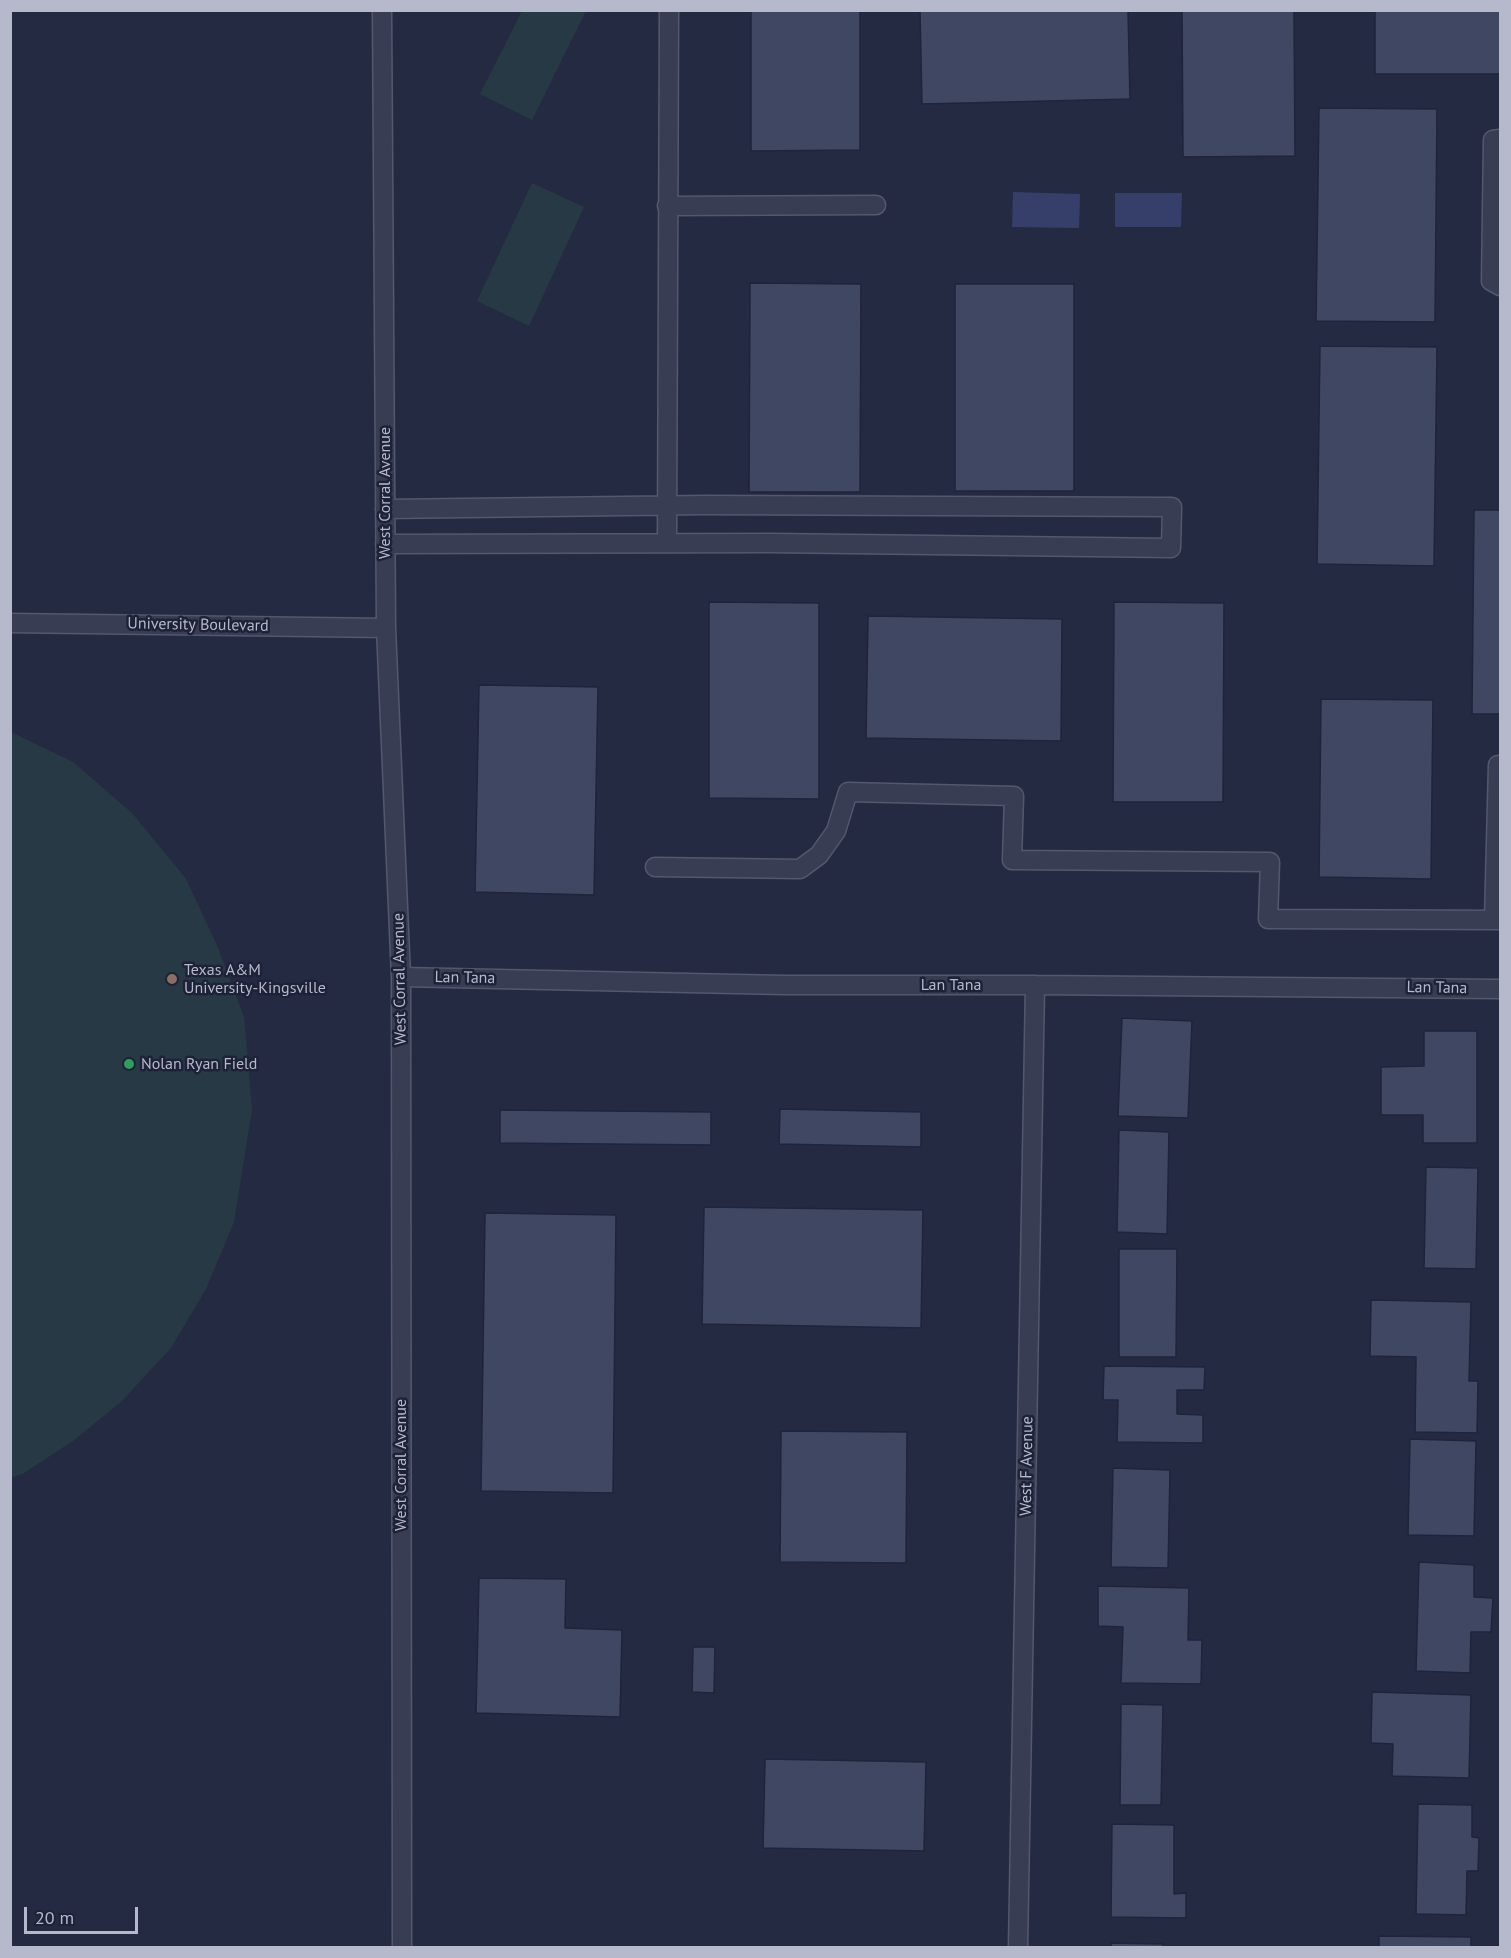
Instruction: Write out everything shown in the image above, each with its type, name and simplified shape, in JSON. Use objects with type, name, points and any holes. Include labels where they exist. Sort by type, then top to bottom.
[{"type":"street","name":"West Corral Avenue","points":[[382,10],[386,628],[401,977],[402,1947]]},
{"type":"street","points":[[667,543],[669,10]]},
{"type":"street","points":[[1500,140],[1494,140],[1491,281],[1500,286]]},
{"type":"street","points":[[667,206],[876,205]]},
{"type":"street","points":[[385,509],[667,506],[1172,507],[1171,548],[771,543],[385,544]]},
{"type":"street","name":"University Boulevard","points":[[10,623],[386,628]]},
{"type":"street","points":[[655,867],[800,869],[819,855],[836,831],[848,792],[1014,796],[1012,860],[1270,862],[1268,919],[1497,920],[1498,765],[1500,765]]},
{"type":"street","name":"Lan Tana","points":[[401,977],[784,985],[1500,989]]},
{"type":"street","name":"West F Avenue","points":[[1018,1947],[1035,985]]},
{"type":"shaded area","points":[[522,11],[586,11],[532,120],[480,94]]},
{"type":"shaded area","points":[[532,183],[584,207],[529,326],[477,301]]},
{"type":"shaded area","name":"Nolan Ryan Field","points":[[11,732],[73,762],[132,813],[186,879],[216,943],[244,1017],[252,1110],[234,1222],[206,1289],[171,1348],[121,1402],[73,1441],[24,1473],[11,1478]]},
{"type":"water","points":[[1013,192],[1080,194],[1079,228],[1012,227]]},
{"type":"water","points":[[1115,193],[1182,193],[1181,227],[1115,227]]},
{"type":"building","points":[[751,10],[860,10],[860,150],[751,151]]},
{"type":"building","points":[[920,10],[1128,10],[1130,99],[922,104]]},
{"type":"building","points":[[1182,10],[1294,10],[1295,156],[1183,157]]},
{"type":"building","points":[[1375,10],[1500,10],[1500,74],[1375,74]]},
{"type":"building","points":[[1319,108],[1437,109],[1435,322],[1316,321]]},
{"type":"building","points":[[750,283],[861,284],[860,492],[749,492]]},
{"type":"building","points":[[955,284],[1074,284],[1074,491],[955,491]]},
{"type":"building","points":[[1320,346],[1437,347],[1434,566],[1317,564]]},
{"type":"building","points":[[1474,510],[1500,510],[1500,714],[1472,714]]},
{"type":"building","points":[[709,602],[819,603],[819,799],[709,798]]},
{"type":"building","points":[[1114,602],[1224,603],[1223,802],[1113,802]]},
{"type":"building","points":[[868,616],[1062,619],[1061,741],[866,738]]},
{"type":"building","points":[[479,685],[598,687],[594,895],[475,892]]},
{"type":"building","points":[[1321,699],[1433,700],[1431,879],[1319,877]]},
{"type":"building","points":[[1122,1018],[1192,1021],[1188,1118],[1118,1116]]},
{"type":"building","points":[[1424,1031],[1477,1031],[1477,1143],[1423,1143],[1423,1115],[1381,1115],[1381,1067],[1424,1066]]},
{"type":"building","points":[[780,1109],[921,1112],[921,1147],[779,1144]]},
{"type":"building","points":[[500,1110],[711,1112],[711,1145],[500,1143]]},
{"type":"building","points":[[1119,1130],[1169,1132],[1167,1234],[1117,1232]]},
{"type":"building","points":[[1426,1167],[1478,1168],[1476,1269],[1424,1268]]},
{"type":"building","points":[[704,1207],[923,1210],[921,1328],[702,1324]]},
{"type":"building","points":[[485,1213],[616,1215],[613,1493],[481,1491]]},
{"type":"building","points":[[1119,1249],[1177,1249],[1176,1357],[1119,1357]]},
{"type":"building","points":[[1371,1300],[1471,1302],[1469,1381],[1478,1381],[1477,1433],[1415,1432],[1416,1357],[1370,1356]]},
{"type":"building","points":[[1104,1366],[1205,1367],[1204,1390],[1177,1390],[1177,1414],[1203,1415],[1203,1443],[1117,1442],[1118,1400],[1103,1400]]},
{"type":"building","points":[[781,1431],[907,1432],[906,1563],[780,1562]]},
{"type":"building","points":[[1410,1439],[1476,1441],[1474,1536],[1408,1535]]},
{"type":"building","points":[[1113,1468],[1170,1470],[1168,1568],[1111,1567]]},
{"type":"building","points":[[1419,1562],[1474,1565],[1474,1597],[1493,1598],[1491,1632],[1471,1632],[1470,1673],[1416,1671]]},
{"type":"building","points":[[479,1578],[566,1579],[565,1628],[622,1630],[620,1717],[476,1713]]},
{"type":"building","points":[[1098,1586],[1189,1588],[1188,1640],[1202,1640],[1201,1684],[1121,1683],[1123,1627],[1098,1626]]},
{"type":"building","points":[[693,1647],[715,1647],[714,1693],[692,1692]]},
{"type":"building","points":[[1372,1692],[1471,1695],[1469,1778],[1392,1776],[1393,1744],[1371,1743]]},
{"type":"building","points":[[1121,1704],[1163,1705],[1161,1805],[1120,1805]]},
{"type":"building","points":[[765,1759],[926,1762],[924,1851],[763,1848]]},
{"type":"building","points":[[1418,1804],[1472,1805],[1472,1837],[1479,1838],[1478,1871],[1467,1871],[1466,1915],[1416,1914]]},
{"type":"building","points":[[1112,1824],[1174,1825],[1174,1894],[1186,1893],[1186,1918],[1111,1917]]},
{"type":"building","points":[[1379,1936],[1471,1937],[1471,1948],[1379,1948]]},
{"type":"building","points":[[1111,1943],[1163,1944],[1163,1948],[1111,1948]]},
{"type":"place","name":"Texas A&M University-Kingsville","points":[[172,979]]},
{"type":"place","name":"Nolan Ryan Field","points":[[129,1064]]}]
